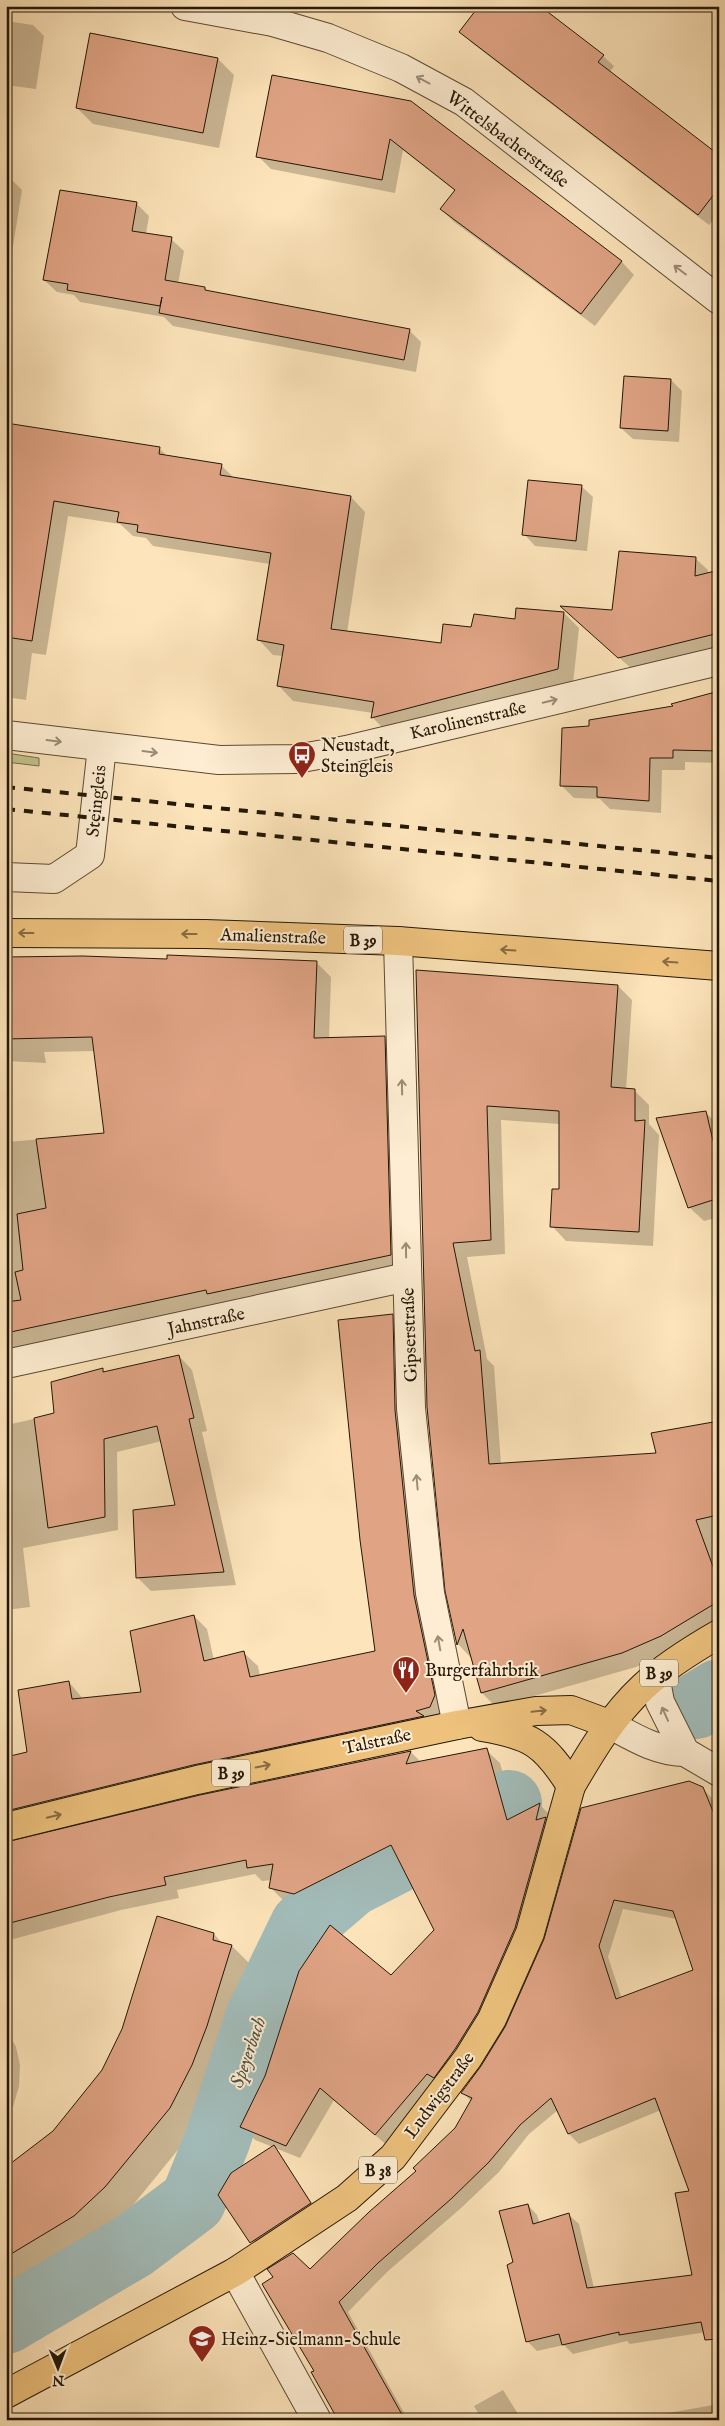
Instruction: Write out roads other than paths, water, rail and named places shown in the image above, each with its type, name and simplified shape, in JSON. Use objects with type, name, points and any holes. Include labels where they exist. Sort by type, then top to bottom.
[{"type":"main road","name":"Amalienstraße","points":[[6,933],[205,934],[398,941],[719,966]]},
{"type":"main road","name":"B 39","points":[[609,1724],[629,1701],[659,1673],[719,1634]]},
{"type":"main road","name":"Talstraße","points":[[6,1827],[196,1780],[456,1724],[536,1711],[571,1710],[609,1724]]},
{"type":"main road","points":[[456,1724],[502,1730],[529,1738],[541,1747],[557,1764],[571,1786]]},
{"type":"main road","name":"Ludwigstraße","points":[[6,2394],[235,2272],[347,2198],[393,2157],[468,2058],[492,2019],[530,1933],[571,1786],[609,1724]]},
{"type":"street","name":"Wittelsbacherstraße","points":[[185,6],[273,22],[328,38],[401,68],[464,102],[719,300]]},
{"type":"street","name":"Karolinenstraße","points":[[6,735],[219,760],[296,759],[346,750],[719,660]]},
{"type":"street","name":"Steingleis","points":[[6,877],[54,879],[90,855],[102,746]]},
{"type":"street","name":"Gipserstraße","points":[[398,941],[411,1408],[430,1593],[456,1724]]},
{"type":"street","name":"Jahnstraße","points":[[6,1364],[407,1277]]},
{"type":"street","points":[[659,1673],[657,1686],[660,1702],[665,1716],[685,1752]]},
{"type":"street","points":[[609,1724],[649,1745],[674,1752],[685,1752],[719,1772]]},
{"type":"street","points":[[235,2272],[317,2420]]},
{"type":"waterway","name":"Speyerbach","points":[[696,1706],[719,1692]]},
{"type":"waterway","name":"Speyerbach","points":[[6,2321],[133,2246],[193,2201],[217,2141],[258,2018],[303,1925],[351,1884],[509,1803]]},
{"type":"railway","points":[[6,787],[719,858]]},
{"type":"railway","points":[[6,809],[719,881]]},
{"type":"place","name":"Neustadt, Steingleis","points":[[302,779]]},
{"type":"place","name":"Burgerfahrbrik","points":[[406,1694]]},
{"type":"place","name":"Heinz-Sielmann-Schule","points":[[202,2363]]}]
